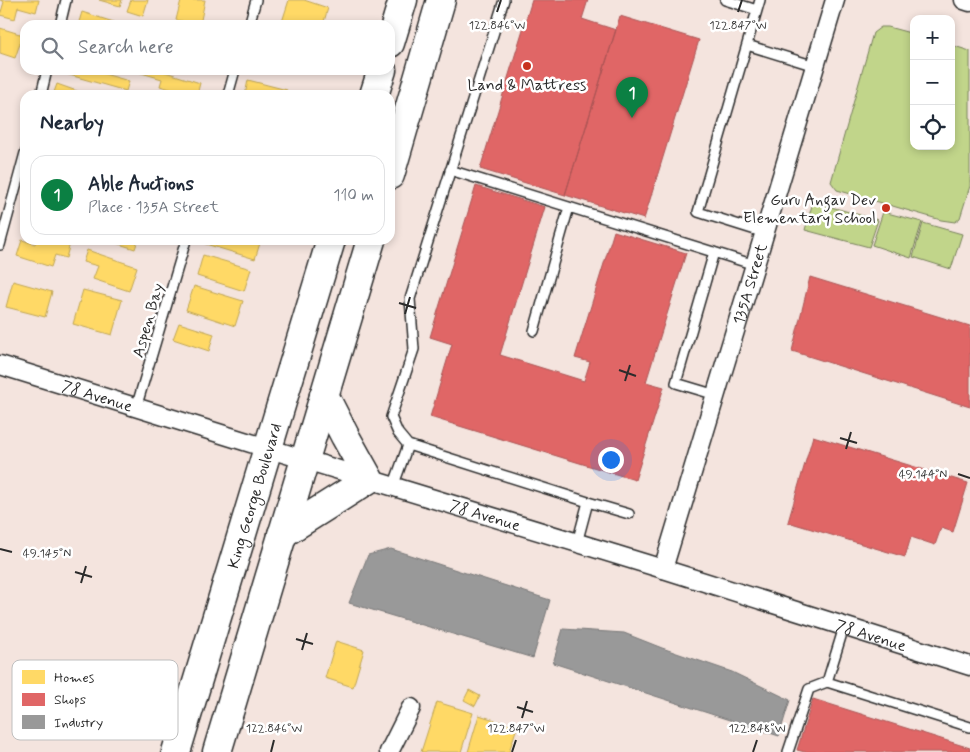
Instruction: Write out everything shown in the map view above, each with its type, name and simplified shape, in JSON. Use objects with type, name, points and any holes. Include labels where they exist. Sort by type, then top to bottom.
[{"type":"main road","points":[[395,26],[403,0]]},
{"type":"main road","points":[[395,158],[442,0]]},
{"type":"main road","points":[[376,90],[380,75]]},
{"type":"main road","name":"King George Boulevard","points":[[176,752],[329,245]]},
{"type":"main road","points":[[217,752],[369,245]]},
{"type":"main road","points":[[282,534],[381,483],[345,436],[324,395]]},
{"type":"street","name":"135A Street","points":[[663,569],[835,0]]},
{"type":"street","points":[[964,0],[970,2]]},
{"type":"street","name":"78 Avenue","points":[[0,365],[663,569],[970,666]]},
{"type":"street","points":[[389,752],[411,708]]},
{"type":"lane","points":[[61,20],[66,0]]},
{"type":"lane","points":[[250,20],[256,0]]},
{"type":"lane","points":[[504,0],[410,299],[414,349],[391,416],[398,433],[408,445],[628,514]]},
{"type":"lane","points":[[725,0],[757,10]]},
{"type":"lane","points":[[760,0],[698,212],[764,233]]},
{"type":"lane","points":[[747,45],[815,66]]},
{"type":"lane","points":[[42,90],[47,75]]},
{"type":"lane","points":[[230,90],[234,75]]},
{"type":"lane","points":[[0,244],[20,170]]},
{"type":"lane","points":[[450,170],[755,265]]},
{"type":"lane","points":[[534,331],[569,207]]},
{"type":"lane","name":"Aspen Bay","points":[[136,408],[185,245]]},
{"type":"lane","points":[[714,252],[676,383],[716,396]]},
{"type":"lane","points":[[381,483],[408,445]]},
{"type":"lane","points":[[577,543],[588,502]]},
{"type":"lane","points":[[827,682],[844,627]]},
{"type":"lane","points":[[788,752],[809,689],[827,682],[970,727]]},
{"type":"green space","points":[[881,27],[910,33],[910,150],[955,150],[955,46],[970,51],[970,186],[960,218],[955,222],[941,220],[837,190],[831,182],[873,33]]},
{"type":"green space","points":[[813,202],[878,220],[869,247],[805,230]]},
{"type":"green space","points":[[883,212],[922,222],[911,258],[872,245]]},
{"type":"green space","points":[[923,223],[962,234],[951,269],[913,257]]},
{"type":"building: Homes","points":[[0,0],[39,0],[36,12],[18,7],[15,19],[0,15],[4,2]]},
{"type":"building: Homes","points":[[99,0],[122,0],[120,6]]},
{"type":"building: Homes","points":[[131,0],[148,0],[143,16],[127,11]]},
{"type":"building: Homes","points":[[181,0],[205,0],[201,20],[176,20]]},
{"type":"building: Homes","points":[[289,0],[304,0],[328,8],[324,20],[283,20]]},
{"type":"building: Homes","points":[[82,12],[107,20],[80,20]]},
{"type":"building: Homes","points":[[0,28],[20,34],[20,44],[15,58],[0,53]]},
{"type":"building: Homes","points":[[70,75],[108,75],[129,81],[126,90]]},
{"type":"building: Homes","points":[[148,75],[175,75],[200,83],[198,90],[173,90],[160,86],[162,79]]},
{"type":"building: Homes","points":[[248,80],[287,90],[246,90]]},
{"type":"building: Homes","points":[[57,84],[74,90],[55,90]]},
{"type":"building: Homes","points":[[20,245],[69,245],[66,258],[55,255],[51,267],[17,256]]},
{"type":"building: Homes","points":[[122,245],[136,245],[135,249]]},
{"type":"building: Homes","points":[[209,245],[259,245],[255,259]]},
{"type":"building: Homes","points":[[87,250],[137,267],[129,291],[93,279],[98,266],[83,262]]},
{"type":"building: Homes","points":[[203,255],[251,269],[244,291],[197,276]]},
{"type":"building: Homes","points":[[13,281],[52,292],[45,317],[6,307]]},
{"type":"building: Homes","points":[[194,286],[243,301],[235,326],[186,310]]},
{"type":"building: Homes","points":[[83,290],[122,300],[112,335],[73,324]]},
{"type":"building: Homes","points":[[179,323],[214,334],[209,351],[173,339]]},
{"type":"building: Homes","points":[[336,641],[364,650],[353,687],[325,678]]},
{"type":"building: Homes","points":[[469,690],[480,696],[475,706],[464,700]]},
{"type":"building: Homes","points":[[437,702],[473,713],[461,752],[421,752]]},
{"type":"building: Homes","points":[[479,715],[517,727],[509,752],[468,752]]},
{"type":"building: Shops","points":[[532,0],[588,0],[582,19],[616,30],[565,195],[480,169]]},
{"type":"building: Shops","points":[[620,16],[699,40],[644,219],[565,195]]},
{"type":"building: Shops","points":[[476,186],[545,207],[500,355],[584,381],[590,362],[575,358],[614,231],[686,253],[646,382],[664,387],[635,480],[430,417],[452,344],[430,337]]},
{"type":"building: Shops","points":[[810,277],[970,326],[970,407],[792,351]]},
{"type":"building: Shops","points":[[813,436],[968,483],[953,532],[941,528],[935,545],[911,537],[905,557],[788,522]]},
{"type":"building: Shops","points":[[813,699],[970,748],[970,752],[805,752],[797,750]]},
{"type":"building: Industry","points":[[391,549],[550,600],[533,658],[349,603],[368,555]]},
{"type":"building: Industry","points":[[563,629],[624,633],[732,672],[790,700],[779,736],[553,663]]},
{"type":"place","name":"Land & Mattress","points":[[527,66]]},
{"type":"place","name":"Able Auctions","points":[[632,118]]},
{"type":"place","name":"Guru Angav Dev Elementary School","points":[[886,208]]}]
